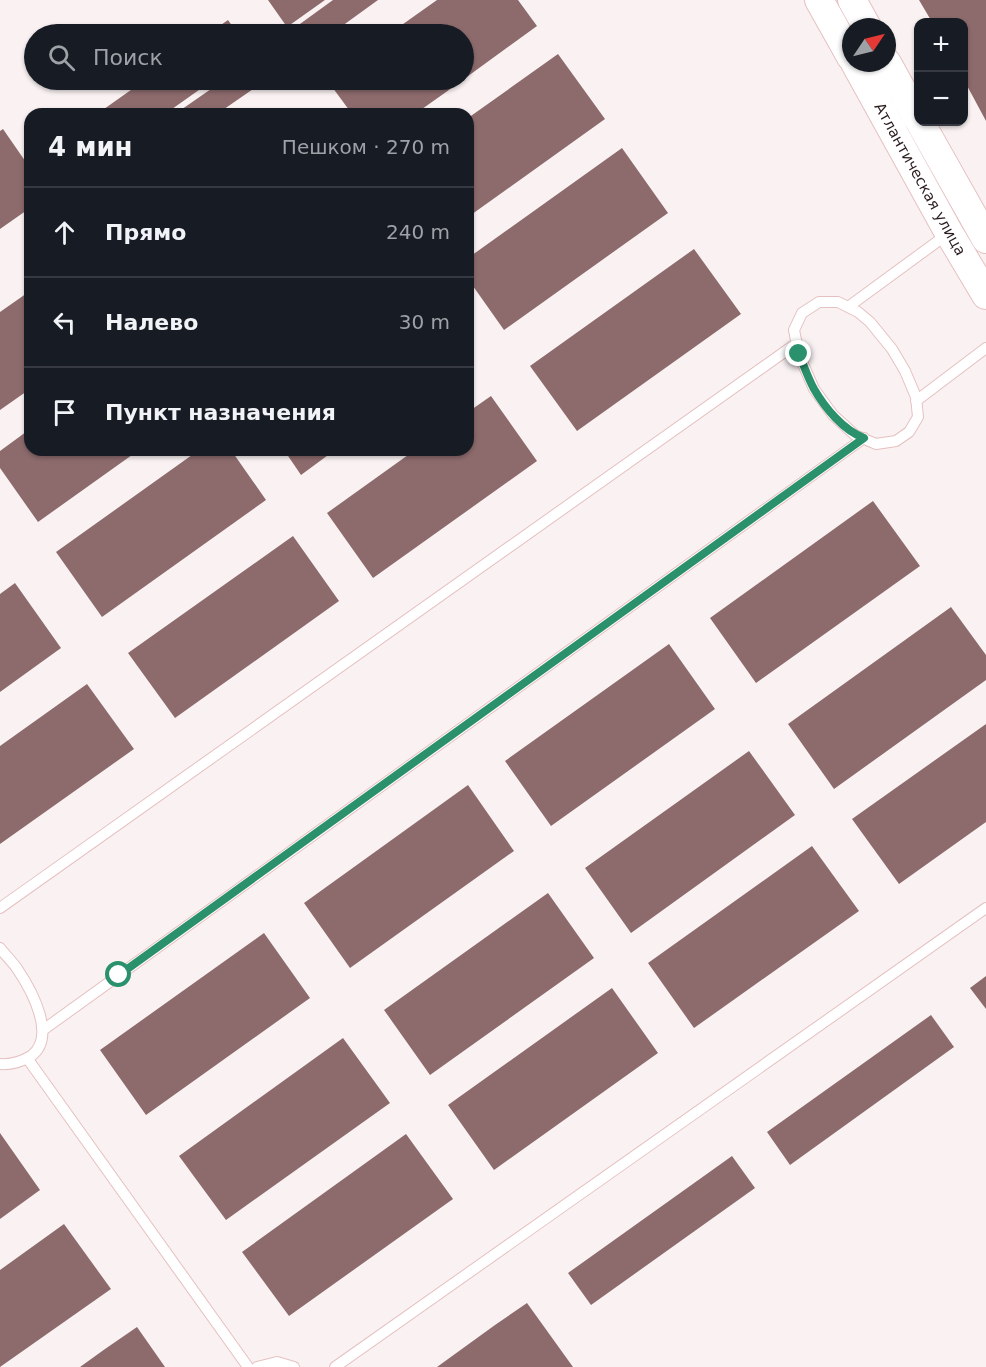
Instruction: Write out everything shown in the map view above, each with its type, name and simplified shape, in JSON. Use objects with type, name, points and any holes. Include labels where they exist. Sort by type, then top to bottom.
[{"type":"street","points":[[819,0],[842,41]]},
{"type":"street","points":[[852,0],[862,18]]},
{"type":"street","name":"Атлантическая улица","points":[[860,72],[986,295]]},
{"type":"street","name":"Атлантическая улица","points":[[892,72],[914,111]]},
{"type":"street","name":"Атлантическая улица","points":[[922,126],[979,227]]},
{"type":"street","points":[[949,232],[979,227]]},
{"type":"lane","points":[[848,307],[949,232]]},
{"type":"lane","points":[[819,302],[838,302],[848,307],[870,322],[892,349],[916,397],[918,417],[909,432],[896,441],[876,444],[855,435],[833,415],[814,389],[799,354],[794,330],[802,314],[819,302]]},
{"type":"lane","points":[[0,908],[796,344]]},
{"type":"lane","points":[[916,401],[986,348]]},
{"type":"lane","points":[[43,1030],[864,438]]},
{"type":"lane","points":[[335,1367],[986,908]]},
{"type":"lane","points":[[0,948],[18,969],[31,992],[41,1017],[43,1030],[43,1038],[35,1053],[22,1062],[0,1064]]},
{"type":"lane","points":[[27,1058],[248,1367]]},
{"type":"lane","points":[[257,1367],[277,1362],[294,1367]]},
{"type":"building","points":[[268,0],[325,0],[291,24],[285,24]]},
{"type":"building","points":[[333,0],[378,0],[345,24],[300,24]]},
{"type":"building","points":[[437,0],[518,0],[537,26],[474,72],[474,24],[403,24]]},
{"type":"building","points":[[919,0],[986,0],[986,121],[968,87],[968,18],[930,18]]},
{"type":"building","points":[[558,54],[605,119],[474,213],[474,114]]},
{"type":"building","points":[[131,90],[199,90],[173,108],[105,108]]},
{"type":"building","points":[[210,90],[252,90],[226,108],[184,108]]},
{"type":"building","points":[[334,90],[449,90],[423,108],[348,108]]},
{"type":"building","points":[[3,129],[24,159],[24,212],[0,229],[0,131]]},
{"type":"building","points":[[622,148],[668,213],[504,330],[474,288],[474,254]]},
{"type":"building","points":[[694,249],[741,314],[577,431],[530,366]]},
{"type":"building","points":[[24,295],[24,393],[0,410],[0,312]]},
{"type":"building","points":[[491,396],[537,461],[373,578],[327,513],[407,456],[474,456],[474,408]]},
{"type":"building","points":[[24,433],[24,456],[131,456],[38,522],[0,468],[0,451]]},
{"type":"building","points":[[191,456],[235,456],[266,500],[102,617],[56,552]]},
{"type":"building","points":[[288,456],[327,456],[301,475]]},
{"type":"building","points":[[873,501],[920,566],[756,683],[710,618]]},
{"type":"building","points":[[293,536],[339,601],[175,718],[128,653]]},
{"type":"building","points":[[15,583],[61,648],[0,692],[0,594]]},
{"type":"building","points":[[951,607],[986,655],[986,680],[834,789],[788,724]]},
{"type":"building","points":[[669,644],[715,709],[551,826],[505,761]]},
{"type":"building","points":[[87,684],[134,749],[0,844],[0,746]]},
{"type":"building","points":[[986,724],[986,822],[899,884],[852,819]]},
{"type":"building","points":[[749,751],[795,815],[631,933],[585,868]]},
{"type":"building","points":[[468,785],[514,851],[350,968],[304,903]]},
{"type":"building","points":[[812,846],[859,911],[694,1028],[648,963]]},
{"type":"building","points":[[548,893],[594,958],[430,1075],[384,1010]]},
{"type":"building","points":[[264,933],[310,998],[146,1115],[100,1050]]},
{"type":"building","points":[[986,976],[986,1009],[970,988]]},
{"type":"building","points":[[612,988],[658,1053],[494,1170],[448,1105]]},
{"type":"building","points":[[931,1015],[954,1047],[790,1165],[767,1132]]},
{"type":"building","points":[[343,1038],[390,1103],[226,1220],[179,1156]]},
{"type":"building","points":[[0,1133],[40,1190],[0,1219]]},
{"type":"building","points":[[406,1134],[453,1199],[289,1316],[242,1252]]},
{"type":"building","points":[[732,1156],[755,1188],[591,1305],[568,1273]]},
{"type":"building","points":[[64,1224],[111,1289],[0,1367],[0,1270]]},
{"type":"building","points":[[527,1303],[573,1367],[437,1367],[495,1325]]},
{"type":"building","points":[[137,1327],[165,1367],[80,1367],[105,1349]]},
{"type":"route","points":[[119,975],[864,438],[855,435],[833,415],[814,389],[799,354]]}]
